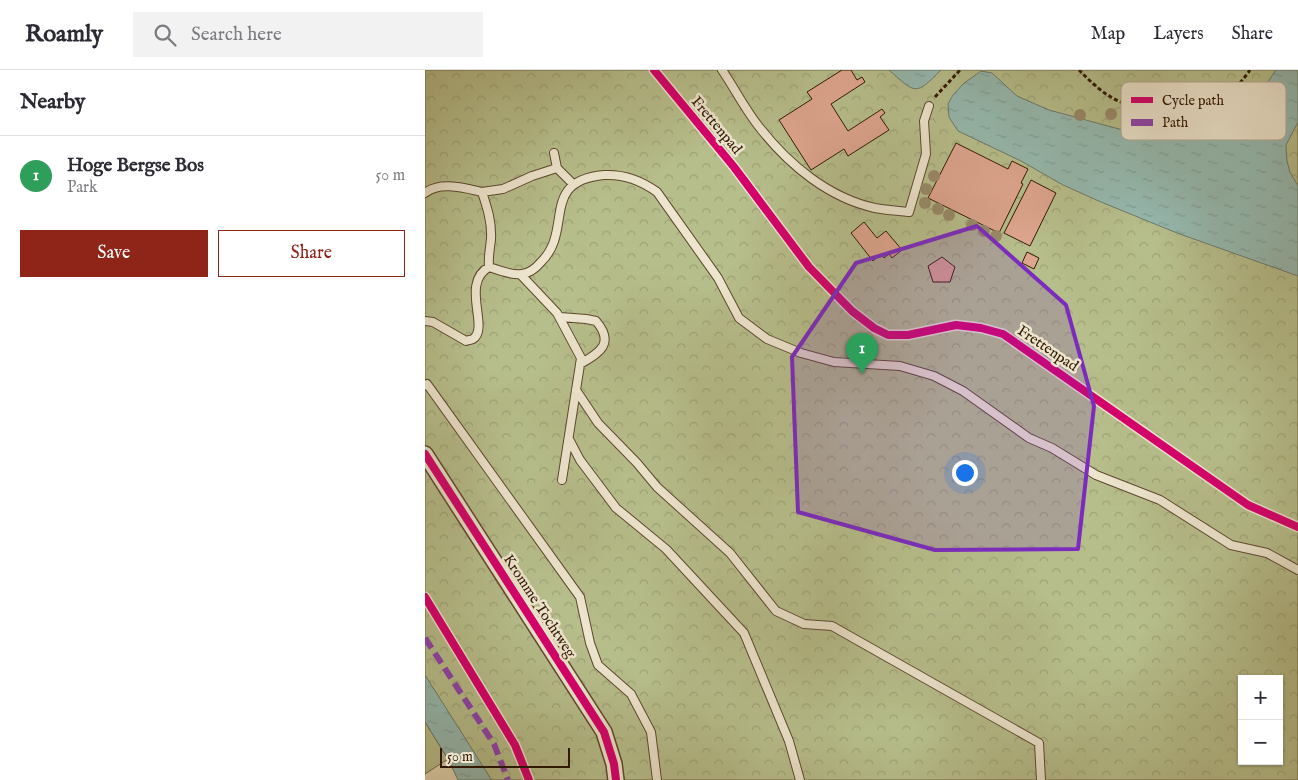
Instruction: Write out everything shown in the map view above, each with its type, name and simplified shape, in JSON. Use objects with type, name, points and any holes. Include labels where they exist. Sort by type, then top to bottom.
[{"type":"street","name":"Kromme Tochtweg","points":[[425,454],[605,732],[614,764],[616,780]]},
{"type":"lane","points":[[723,70],[759,128],[796,167],[820,185],[847,198],[875,208],[909,212],[926,154],[924,121],[929,106]]},
{"type":"lane","points":[[554,153],[557,168],[573,184]]},
{"type":"lane","points":[[425,193],[431,188],[455,186],[481,192],[503,190],[532,176],[557,168]]},
{"type":"lane","points":[[521,275],[536,268],[551,252],[563,200],[573,184],[591,176],[609,175],[622,176],[646,184],[657,192],[717,278],[739,318],[767,339],[801,354],[834,362],[900,366],[934,376],[963,391],[1029,438],[1052,448],[1095,475],[1160,500],[1231,545],[1267,553],[1298,570]]},
{"type":"lane","points":[[481,192],[489,212],[491,227],[491,241],[487,256],[489,267]]},
{"type":"lane","points":[[425,321],[433,322],[466,341],[473,339],[477,334],[478,322],[476,279],[481,271],[489,267],[521,275],[559,317],[581,358],[563,480]]},
{"type":"lane","points":[[559,317],[596,321],[605,334],[605,343],[601,350],[592,358],[580,364]]},
{"type":"lane","points":[[426,383],[580,597],[590,643],[598,664],[631,694],[651,732],[657,780]]},
{"type":"lane","points":[[576,390],[598,423],[637,463],[657,487],[730,553],[777,611],[804,624],[832,626],[1039,743],[1041,780]]},
{"type":"lane","points":[[569,439],[580,460],[616,508],[666,549],[744,633],[789,741],[800,780]]},
{"type":"path","points":[[929,106],[941,89],[960,70]]},
{"type":"path","points":[[1079,70],[1104,93],[1121,102]]},
{"type":"path","points":[[1242,82],[1250,70]]},
{"type":"highlighted area","points":[[977,226],[1066,305],[1094,406],[1078,549],[935,550],[798,512],[792,357],[856,263]]},
{"type":"green space","points":[[425,70],[1298,70],[1298,780],[462,780],[425,717]]},
{"type":"green space","points":[[425,722],[448,759],[425,774]]},
{"type":"water","points":[[889,70],[941,70],[926,84],[915,89],[905,84]]},
{"type":"water","points":[[1276,70],[1298,70],[1298,122],[1286,145],[1290,172],[1298,186],[1298,276],[1177,233],[1063,185],[1021,161],[958,131],[949,117],[948,104],[953,95],[963,84],[981,71],[992,73],[1017,96],[1049,110],[1121,130],[1121,140],[1286,140],[1286,82],[1268,82]]},
{"type":"water","points":[[425,675],[491,780],[458,780],[448,759],[425,722]]},
{"type":"building","points":[[842,70],[851,70],[857,80],[862,77],[865,82],[831,104],[848,131],[882,109],[885,113],[880,117],[889,130],[848,156],[844,149],[811,170],[779,120],[812,99],[807,92]]},
{"type":"building","points":[[956,143],[1008,169],[1012,161],[1028,169],[1021,183],[1023,184],[999,233],[928,198]]},
{"type":"building","points":[[1031,180],[1056,193],[1030,246],[1004,233]]},
{"type":"building","points":[[864,222],[877,238],[886,231],[902,250],[892,258],[889,254],[884,258],[881,254],[873,261],[851,233]]},
{"type":"building","points":[[1027,252],[1039,258],[1034,269],[1022,263]]},
{"type":"building","points":[[942,257],[955,267],[950,282],[933,282],[928,266]]},
{"type":"marked path","points":[[425,638],[494,744],[508,780]]},
{"type":"cycle path","name":"Frettenpad","points":[[654,70],[734,167],[809,267],[852,311],[874,328],[888,335],[908,335],[956,325],[981,328],[1003,334],[1248,505],[1298,527]]},
{"type":"cycle path","points":[[425,454],[604,732],[614,764],[616,780]]},
{"type":"cycle path","points":[[425,597],[515,745],[529,780]]},
{"type":"place","name":"Hoge Bergse Bos","points":[[862,374]]}]
